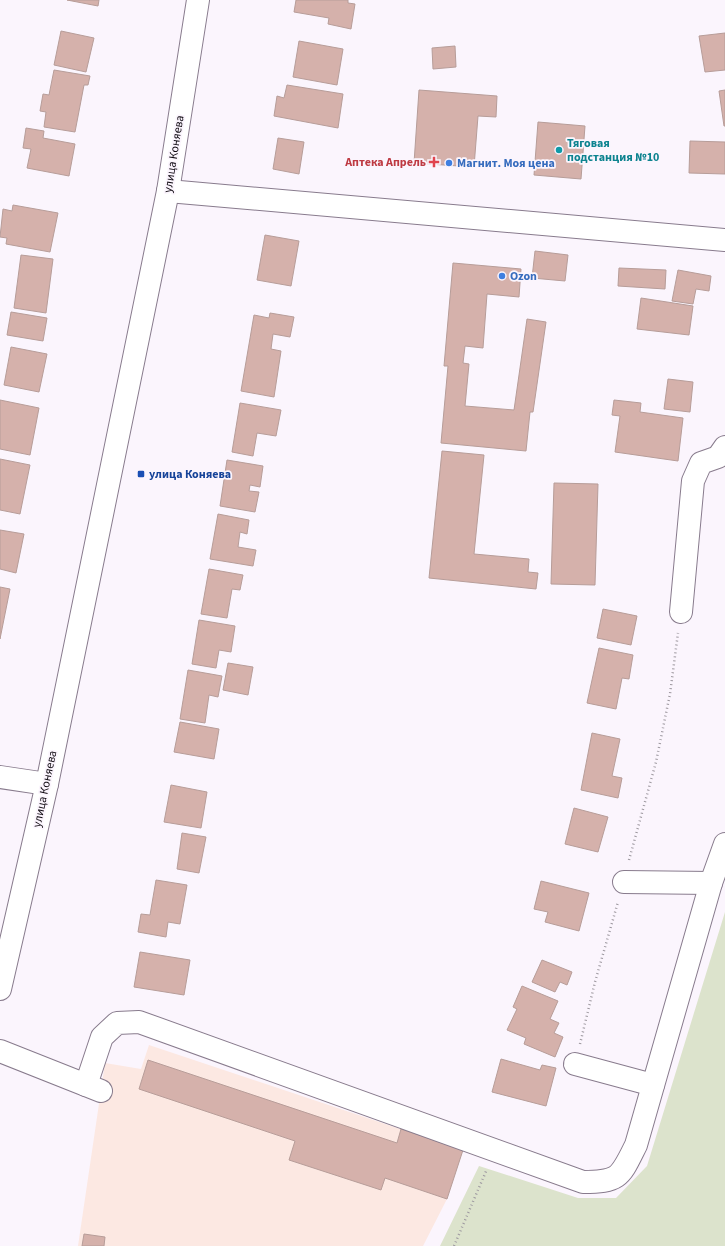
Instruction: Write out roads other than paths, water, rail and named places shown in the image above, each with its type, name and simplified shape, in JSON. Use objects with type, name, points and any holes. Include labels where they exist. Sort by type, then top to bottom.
[{"type":"street","name":"улица Коняева","points":[[0,989],[47,784],[168,191],[198,0]]},
{"type":"street","points":[[168,191],[725,240]]},
{"type":"street","points":[[681,612],[693,481],[701,463],[718,457],[725,447]]},
{"type":"street","points":[[0,777],[47,784]]},
{"type":"street","points":[[0,1051],[93,1088],[102,1037],[118,1023],[139,1022],[583,1182],[607,1182],[623,1171],[636,1146],[711,883],[725,844]]},
{"type":"street","points":[[624,882],[711,883]]},
{"type":"street","points":[[575,1064],[653,1085]]},
{"type":"place","name":"Тяговая подстанция №10","points":[[559,150]]},
{"type":"place","name":"Аптека Апрель","points":[[434,162]]},
{"type":"place","name":"Магнит. Моя цена","points":[[449,163]]},
{"type":"place","name":"Ozon","points":[[502,276]]},
{"type":"place","name":"улица Коняева","points":[[141,474]]}]
